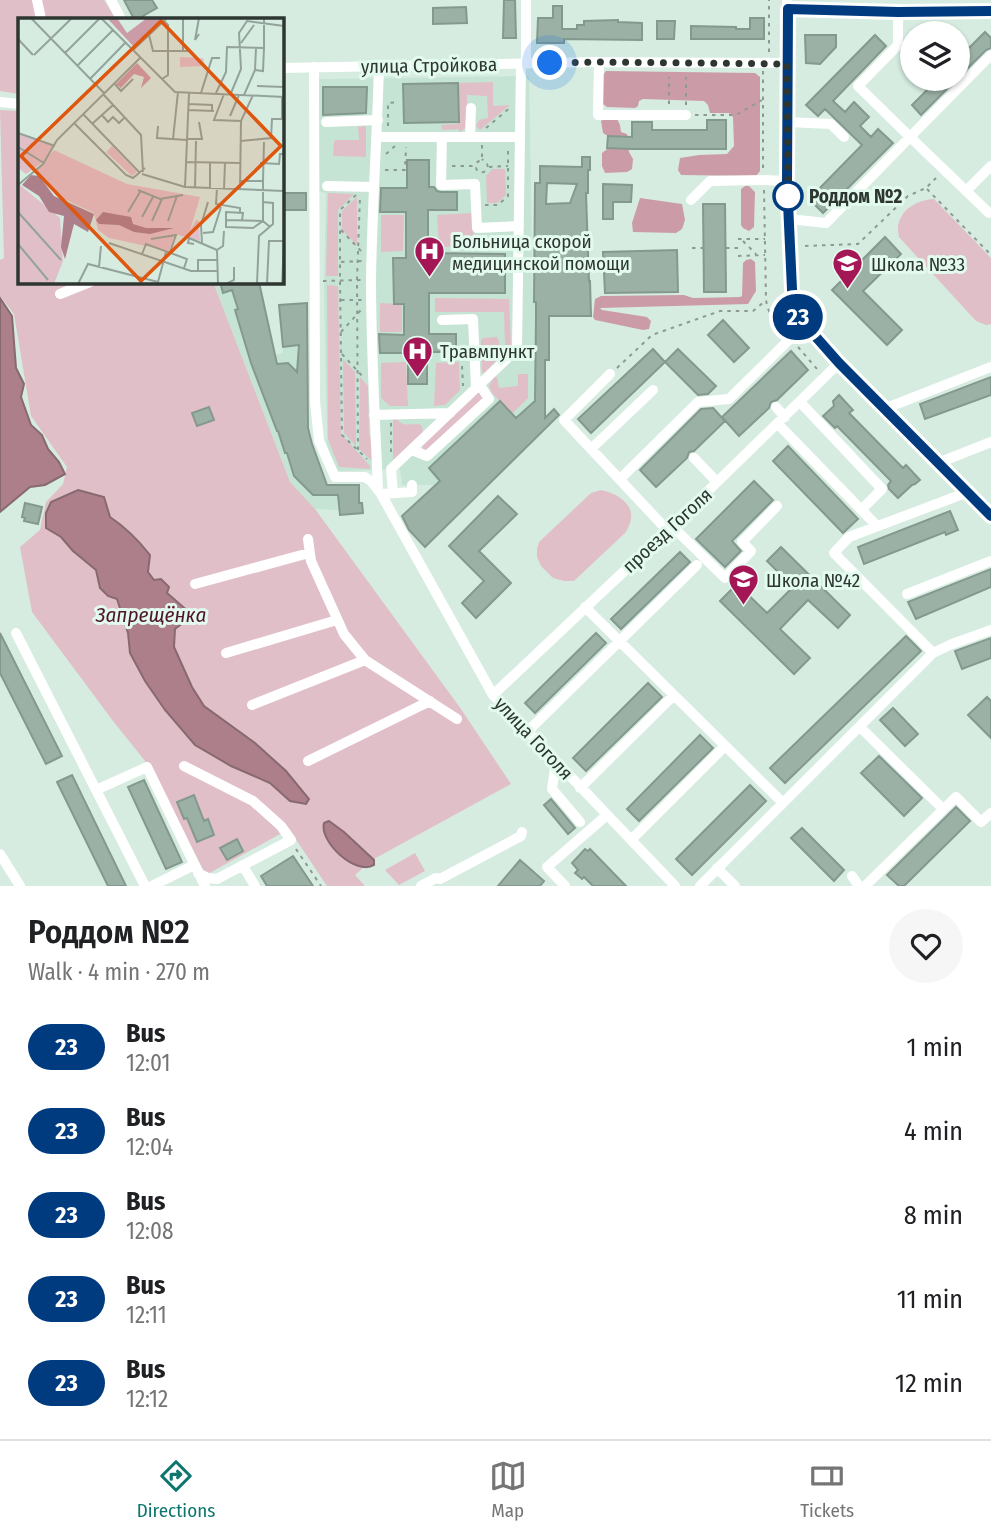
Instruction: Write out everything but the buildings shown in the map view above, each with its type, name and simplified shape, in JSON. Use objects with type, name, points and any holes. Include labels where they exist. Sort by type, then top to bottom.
[{"type":"street","points":[[37,0],[41,18]]},
{"type":"street","points":[[111,0],[120,18]]},
{"type":"street","points":[[393,493],[391,469],[517,349],[520,99],[526,0]]},
{"type":"street","points":[[991,11],[898,12],[787,5],[787,181],[793,311],[839,363],[991,516]]},
{"type":"street","points":[[898,12],[898,45],[858,86],[989,213]]},
{"type":"street","points":[[789,219],[826,223],[991,55]]},
{"type":"street","points":[[599,62],[598,115],[686,115]]},
{"type":"street","name":"улица Стройкова","points":[[284,68],[599,62],[787,64]]},
{"type":"street","points":[[379,66],[372,300],[374,415],[380,492]]},
{"type":"street","points":[[314,67],[315,401],[319,441],[335,477],[365,477],[380,492],[412,492],[412,485]]},
{"type":"street","points":[[0,102],[18,104]]},
{"type":"street","points":[[471,108],[476,137]]},
{"type":"street","points":[[326,122],[377,120]]},
{"type":"street","points":[[787,122],[831,124],[844,137]]},
{"type":"street","points":[[376,137],[520,137]]},
{"type":"street","points":[[442,137],[441,185],[475,184],[477,228],[519,226]]},
{"type":"street","points":[[966,191],[991,166]]},
{"type":"street","points":[[691,200],[710,181],[787,181]]},
{"type":"street","points":[[327,186],[374,187]]},
{"type":"street","points":[[60,294],[85,284]]},
{"type":"street","points":[[412,450],[427,456],[489,398],[478,386],[473,319],[442,320]]},
{"type":"street","points":[[620,480],[698,402],[729,399],[804,325]]},
{"type":"street","name":"проезд Гоголя","points":[[493,695],[839,363]]},
{"type":"street","points":[[884,409],[991,368]]},
{"type":"street","points":[[610,374],[564,420],[620,480],[725,578],[751,551],[742,542],[778,506]]},
{"type":"street","points":[[591,449],[653,390]]},
{"type":"street","points":[[800,402],[882,489],[861,510]]},
{"type":"street","points":[[776,407],[782,420],[877,526]]},
{"type":"street","points":[[374,415],[450,413]]},
{"type":"street","points":[[938,463],[991,442]]},
{"type":"street","points":[[694,458],[717,482]]},
{"type":"street","name":"улица Гоголя","points":[[380,492],[493,695],[675,886]]},
{"type":"street","points":[[933,653],[834,553],[849,537],[968,492]]},
{"type":"street","points":[[307,539],[311,561],[337,620],[344,634],[365,660],[457,719]]},
{"type":"street","points":[[195,584],[309,553]]},
{"type":"street","points":[[907,594],[991,561]]},
{"type":"street","points":[[527,732],[697,565]]},
{"type":"street","points":[[585,607],[782,803]]},
{"type":"street","points":[[226,653],[337,620]]},
{"type":"street","points":[[700,886],[933,653],[991,630]]},
{"type":"street","points":[[16,633],[145,886]]},
{"type":"street","points":[[252,705],[365,660]]},
{"type":"street","points":[[580,788],[674,695]]},
{"type":"street","points":[[308,761],[430,701]]},
{"type":"street","points":[[860,727],[943,809]]},
{"type":"street","points":[[631,841],[725,746]]},
{"type":"street","points":[[556,762],[552,789],[580,822]]},
{"type":"street","points":[[184,766],[253,801],[281,826],[291,840],[217,879],[208,878],[196,869]]},
{"type":"street","points":[[96,790],[146,767],[205,886]]},
{"type":"street","points":[[865,886],[956,797],[981,822],[991,813]]},
{"type":"street","points":[[565,886],[547,867],[607,815]]},
{"type":"street","points":[[421,886],[487,855],[521,836],[522,832]]},
{"type":"street","points":[[1,856],[20,886]]},
{"type":"street","points":[[243,866],[256,886]]},
{"type":"street","points":[[717,868],[735,886]]},
{"type":"street","points":[[152,886],[196,869]]},
{"type":"street","points":[[223,876],[229,886]]},
{"type":"street","points":[[852,876],[859,886]]},
{"type":"path","points":[[769,0],[769,63]]},
{"type":"path","points":[[668,115],[669,77]]},
{"type":"path","points":[[686,77],[686,115],[736,115],[763,100]]},
{"type":"path","points":[[488,167],[482,159],[476,137],[520,99]]},
{"type":"path","points":[[388,129],[388,103],[399,102]]},
{"type":"path","points":[[378,162],[398,143]]},
{"type":"path","points":[[378,170],[405,170],[407,143]]},
{"type":"path","points":[[482,205],[498,205],[508,195],[508,147],[504,143]]},
{"type":"path","points":[[482,159],[476,166],[481,173],[488,167],[508,166]]},
{"type":"path","points":[[450,166],[476,166]]},
{"type":"path","points":[[804,246],[858,244],[908,195],[926,188],[944,170]]},
{"type":"path","points":[[926,188],[991,255]]},
{"type":"path","points":[[358,450],[357,280],[360,192],[340,210],[342,435],[377,469]]},
{"type":"path","points":[[340,230],[372,261]]},
{"type":"path","points":[[757,255],[739,239],[765,239]]},
{"type":"path","points":[[692,248],[704,248]]},
{"type":"path","points":[[726,248],[738,248]]},
{"type":"path","points":[[738,256],[765,255]]},
{"type":"path","points":[[340,262],[372,261]]},
{"type":"path","points":[[315,281],[372,280]]},
{"type":"path","points":[[340,300],[372,300]]},
{"type":"path","points":[[340,332],[372,300]]},
{"type":"path","points":[[610,374],[652,335],[720,311],[753,311],[766,300]]},
{"type":"path","points":[[462,366],[463,391]]},
{"type":"path","points":[[291,840],[321,886]]},
{"type":"shaded area","points":[[0,0],[104,0],[115,18],[18,18],[18,94],[0,91]]},
{"type":"shaded area","points":[[606,71],[755,73],[760,77],[760,171],[756,176],[681,175],[678,170],[680,158],[727,154],[734,146],[733,117],[729,113],[710,113],[704,101],[643,99],[635,108],[607,107],[603,104],[603,75]]},
{"type":"shaded area","name":"Больница скорой медицинской помощи","points":[[529,76],[535,401],[455,478],[455,485],[402,485],[400,469],[340,471],[336,469],[327,445],[324,286],[326,193],[318,191],[317,79]]},
{"type":"shaded area","points":[[493,82],[493,106],[510,105],[480,130],[476,126],[479,120],[488,118],[487,96],[467,95],[467,127],[460,132],[458,129],[442,130],[441,125],[457,124],[458,83]]},
{"type":"shaded area","points":[[0,110],[18,111],[18,284],[214,284],[290,482],[315,509],[461,709],[511,784],[372,860],[355,875],[365,886],[327,886],[289,829],[206,875],[149,766],[32,612],[20,547],[40,530],[46,502],[63,484],[67,467],[31,416],[14,314],[0,296],[0,260],[4,258]]},
{"type":"shaded area","points":[[617,119],[621,132],[627,134],[629,152],[633,159],[632,169],[627,172],[605,173],[602,153],[623,137],[603,133],[601,121]]},
{"type":"shaded area","points":[[366,126],[366,157],[333,156],[335,140],[359,140],[358,127]]},
{"type":"shaded area","points":[[492,169],[505,169],[506,195],[497,203],[487,203],[486,176]]},
{"type":"shaded area","points":[[745,186],[755,192],[754,227],[749,231],[741,225],[741,189]]},
{"type":"shaded area","points":[[328,193],[354,194],[338,210],[338,276],[326,276]]},
{"type":"shaded area","points":[[357,197],[357,245],[342,230],[342,211]]},
{"type":"shaded area","points":[[640,198],[682,204],[685,220],[682,229],[676,233],[633,232],[632,223]]},
{"type":"shaded area","points":[[934,199],[991,258],[991,324],[976,321],[899,237],[899,221],[902,215],[919,202]]},
{"type":"shaded area","points":[[473,213],[474,246],[439,247],[437,215]]},
{"type":"shaded area","points":[[381,215],[404,215],[403,251],[381,252]]},
{"type":"shaded area","points":[[751,259],[755,262],[756,291],[748,304],[600,308],[647,317],[651,321],[649,329],[643,330],[595,320],[593,317],[595,299],[601,296],[740,297],[743,263]]},
{"type":"shaded area","points":[[214,284],[259,284],[275,355],[283,353],[279,305],[308,303],[308,428],[327,485],[359,485],[363,513],[340,515],[339,510],[315,509],[290,482]]},
{"type":"shaded area","points":[[327,285],[338,286],[341,434],[370,469],[339,467],[328,439]]},
{"type":"shaded area","points":[[435,298],[509,299],[511,345],[509,348],[505,346],[504,312],[435,312]]},
{"type":"shaded area","points":[[380,303],[402,304],[402,332],[380,332]]},
{"type":"shaded area","points":[[497,337],[500,357],[484,373],[481,340]]},
{"type":"shaded area","points":[[343,359],[355,372],[356,446],[344,433]]},
{"type":"shaded area","points":[[406,362],[408,406],[390,406],[381,398],[381,363]]},
{"type":"shaded area","points":[[459,362],[460,390],[445,405],[434,406],[436,363]]},
{"type":"shaded area","points":[[518,374],[528,374],[528,398],[512,414],[492,393],[489,386],[494,377],[497,377],[499,388],[518,386]]},
{"type":"shaded area","points":[[360,377],[368,386],[372,461],[359,449]]},
{"type":"shaded area","points":[[480,392],[482,400],[423,451],[422,443]]},
{"type":"shaded area","points":[[393,417],[403,424],[420,424],[423,432],[393,460]]},
{"type":"shaded area","points":[[601,490],[616,495],[627,504],[631,517],[625,533],[574,581],[553,578],[541,566],[537,557],[539,542],[591,493]]},
{"type":"shaded area","points":[[415,853],[425,871],[399,885],[385,870]]},
{"type":"water","points":[[0,298],[12,316],[16,368],[24,384],[21,397],[31,425],[42,435],[65,474],[45,485],[30,487],[0,512]]},
{"type":"water","name":"Запрещёнка","points":[[78,490],[104,497],[110,517],[150,555],[148,572],[154,580],[161,579],[169,587],[167,593],[189,612],[187,620],[175,629],[174,647],[204,706],[255,743],[286,771],[309,799],[306,804],[290,801],[270,783],[231,766],[195,745],[165,710],[130,653],[128,633],[117,599],[108,596],[100,588],[96,570],[61,537],[46,528],[46,513],[51,502]]},
{"type":"water","points":[[329,821],[374,860],[374,865],[358,866],[340,855],[324,831],[324,823]]},
{"type":"bus line","name":"23","points":[[991,11],[788,9],[787,181],[793,311],[839,363],[991,516]]},
{"type":"place","name":"Роддом №2","points":[[788,196]]},
{"type":"place","name":"Больница скорой медицинской помощи","points":[[429,279]]},
{"type":"place","name":"Школа №33","points":[[848,291]]},
{"type":"place","name":"Травмпункт","points":[[417,378]]},
{"type":"place","name":"Школа №42","points":[[743,607]]},
{"type":"route","points":[[550,63],[787,64],[788,196]]}]
